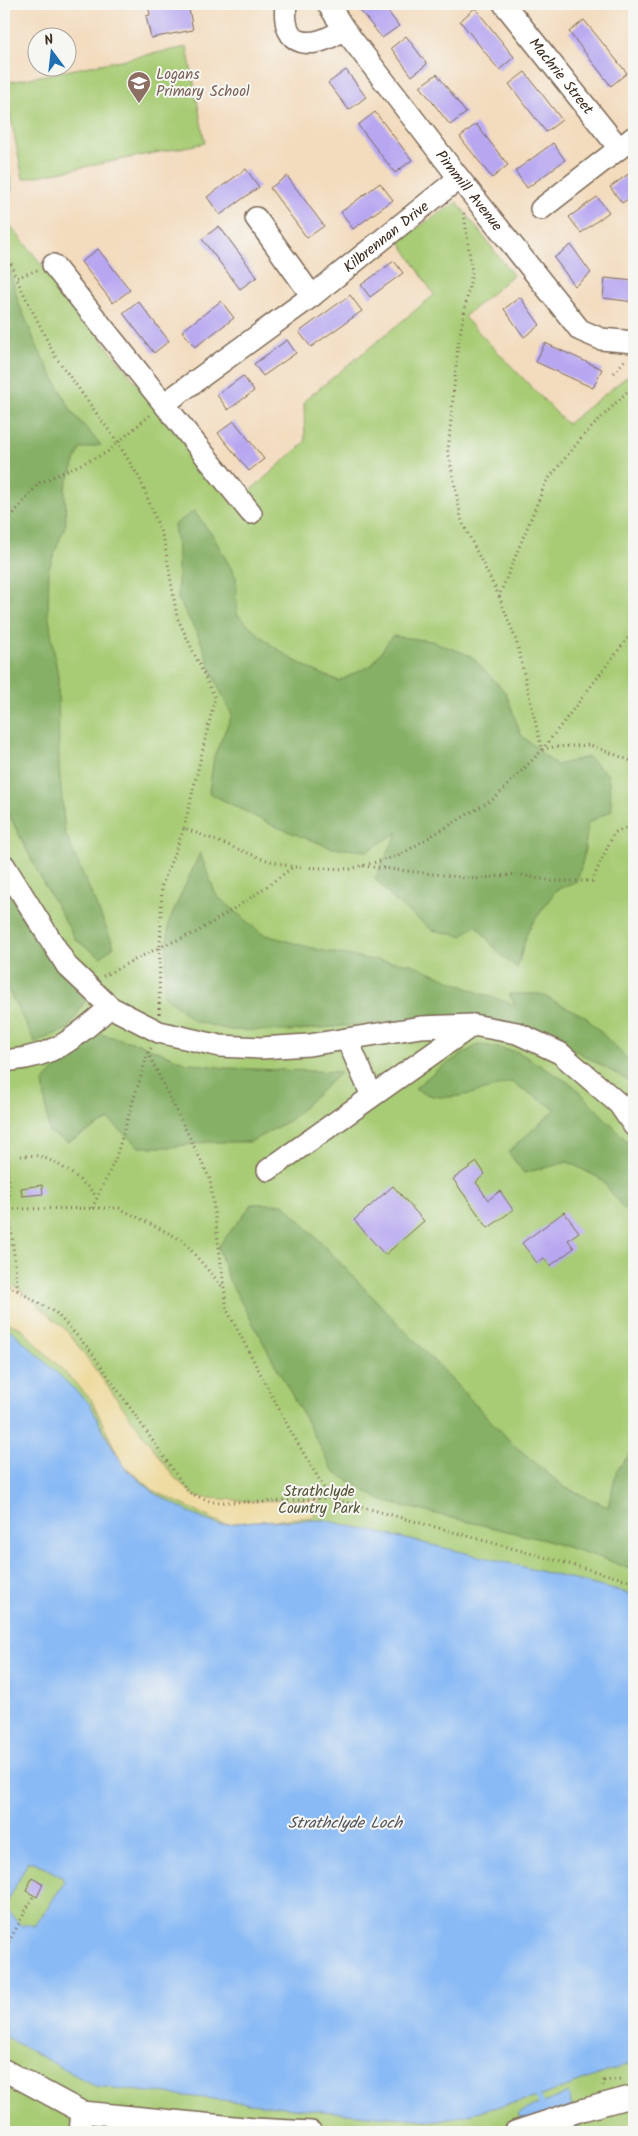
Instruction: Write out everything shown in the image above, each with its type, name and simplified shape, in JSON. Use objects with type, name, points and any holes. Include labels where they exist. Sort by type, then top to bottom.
[{"type":"street","points":[[286,4],[286,23],[294,38],[300,43],[310,44],[322,41],[344,29]]},
{"type":"street","name":"Pirnmill Avenue","points":[[328,4],[344,29],[459,178],[580,330],[601,339],[634,342]]},
{"type":"street","name":"Machrie Street","points":[[514,7],[627,143]]},
{"type":"street","points":[[540,208],[627,143]]},
{"type":"street","name":"Kilbrennan Drive","points":[[164,404],[312,296],[459,178]]},
{"type":"street","points":[[256,218],[312,296]]},
{"type":"street","points":[[54,276],[164,404],[251,513]]},
{"type":"street","points":[[4,864],[67,966],[110,1007],[159,1032],[220,1046],[262,1048],[309,1045],[421,1027],[473,1025],[517,1033],[560,1053],[619,1104],[634,1126]]},
{"type":"street","points":[[12,1060],[51,1052],[80,1033],[110,1007]]},
{"type":"street","points":[[268,1170],[473,1025]]},
{"type":"street","points":[[347,1038],[372,1096]]},
{"type":"street","points":[[4,2070],[81,2122],[311,2132]]},
{"type":"street","points":[[515,2132],[582,2110],[634,2096]]},
{"type":"path","points":[[463,206],[472,272],[458,345],[448,452],[462,522],[499,596],[516,640],[542,750]]},
{"type":"path","points":[[4,245],[16,278],[55,356],[118,443],[140,479],[164,540],[177,618],[215,698],[184,828],[162,885],[159,1032],[148,1053],[115,1160],[92,1208]]},
{"type":"path","points":[[16,278],[54,276]]},
{"type":"path","points":[[499,596],[546,482],[582,436],[634,385]]},
{"type":"path","points":[[4,525],[40,483],[106,453],[164,404]]},
{"type":"path","points":[[184,828],[263,858],[293,867],[350,869],[398,856],[495,798],[542,750],[634,630]]},
{"type":"path","points":[[542,750],[553,747],[590,745],[634,762]]},
{"type":"path","points":[[360,866],[477,880],[516,874],[552,881],[592,881],[614,832],[634,824]]},
{"type":"path","points":[[87,984],[160,947],[197,932],[249,899],[293,867]]},
{"type":"path","points":[[148,1053],[210,1179],[227,1310],[290,1430],[330,1498]]},
{"type":"path","points":[[21,1156],[37,1156],[80,1178],[97,1197]]},
{"type":"path","points":[[7,1158],[8,1209],[18,1292]]},
{"type":"path","points":[[4,1209],[119,1208],[182,1240],[224,1287]]},
{"type":"path","points":[[4,1283],[56,1313],[90,1350],[189,1493],[212,1502],[267,1502],[330,1498],[634,1582]]},
{"type":"path","points":[[4,1951],[34,1895]]},
{"type":"green space","points":[[187,47],[205,143],[23,179],[4,83],[29,78],[78,78],[78,68]]},
{"type":"green space","points":[[4,144],[12,190],[4,201]]},
{"type":"green space","name":"Strathclyde Country Park","points":[[457,202],[513,275],[464,317],[567,424],[634,371],[634,855],[631,866],[634,867],[634,2132],[4,2132],[4,211],[6,220],[234,505],[305,442],[304,401],[434,295],[399,240]]},
{"type":"green space","points":[[4,250],[18,301],[38,349],[72,412],[101,445],[80,449],[65,488],[66,523],[49,568],[48,612],[58,677],[59,766],[65,833],[114,946],[101,957],[76,940],[45,886],[4,805],[4,444],[9,387],[7,315],[4,305]]},
{"type":"green space","points":[[194,511],[213,536],[236,577],[237,614],[284,654],[323,675],[339,681],[372,665],[392,636],[432,641],[471,656],[506,693],[521,735],[556,765],[588,757],[608,775],[612,810],[588,823],[584,856],[577,881],[556,890],[528,930],[517,968],[500,954],[476,925],[462,936],[432,930],[395,901],[375,878],[398,832],[368,851],[332,848],[274,826],[209,793],[214,756],[232,715],[218,686],[199,637],[178,599],[178,550],[174,525]]},
{"type":"green space","points":[[200,853],[216,895],[262,934],[319,950],[367,959],[412,964],[477,992],[515,1005],[509,994],[540,994],[586,1017],[633,1065],[634,1084],[555,1039],[494,1020],[394,1021],[290,1031],[230,1030],[194,1021],[164,995],[169,921]]},
{"type":"green space","points":[[4,887],[42,950],[85,1001],[68,1029],[35,1042],[4,982]]},
{"type":"green space","points":[[100,1034],[140,1044],[184,1062],[224,1068],[341,1072],[290,1120],[250,1142],[208,1142],[171,1147],[139,1147],[109,1120],[68,1142],[49,1132],[43,1082],[61,1063]]},
{"type":"green space","points":[[479,1044],[518,1052],[574,1086],[623,1137],[634,1152],[634,1222],[601,1179],[568,1162],[524,1173],[508,1152],[556,1109],[511,1082],[475,1093],[450,1097],[437,1097],[415,1088],[437,1070]]},
{"type":"green space","points":[[252,1204],[284,1204],[514,1445],[564,1487],[608,1507],[617,1470],[634,1449],[634,1571],[605,1559],[544,1540],[382,1501],[334,1472],[228,1278],[218,1247]]},
{"type":"sand","points":[[4,1280],[22,1291],[67,1331],[175,1478],[196,1497],[249,1501],[320,1499],[313,1517],[223,1524],[153,1490],[122,1464],[91,1399],[21,1328],[4,1321]]},
{"type":"water","name":"Strathclyde Loch","points":[[4,1327],[12,1331],[90,1404],[103,1431],[125,1468],[156,1494],[196,1516],[219,1525],[255,1521],[325,1520],[634,1595],[634,2062],[538,2097],[440,2121],[322,2111],[95,2086],[4,2036]],"holes":[[[28,1862],[34,1862],[62,1877],[64,1883],[35,1926],[27,1924],[22,1926],[8,1911],[6,1905]]]},
{"type":"water","points":[[568,2093],[579,2132],[527,2132],[518,2113]]},
{"type":"building","points":[[148,4],[173,4],[174,7],[188,4],[193,30],[151,38],[146,16],[150,15]]},
{"type":"building","points":[[355,4],[382,4],[399,26],[382,38]]},
{"type":"building","points":[[475,8],[514,57],[499,70],[460,21]]},
{"type":"building","points":[[584,20],[627,73],[611,86],[569,32]]},
{"type":"building","points":[[406,36],[427,64],[412,76],[391,48]]},
{"type":"building","points":[[346,70],[366,97],[349,110],[328,83]]},
{"type":"building","points":[[525,72],[562,120],[546,132],[509,84]]},
{"type":"building","points":[[437,74],[466,113],[450,125],[420,86]]},
{"type":"building","points":[[375,112],[412,160],[395,173],[358,125]]},
{"type":"building","points":[[476,124],[508,165],[492,178],[460,137]]},
{"type":"building","points":[[553,143],[565,160],[527,188],[515,171]]},
{"type":"building","points":[[246,169],[259,187],[220,215],[207,197]]},
{"type":"building","points":[[634,170],[634,195],[622,203],[610,187]]},
{"type":"building","points":[[287,176],[324,226],[307,238],[270,188]]},
{"type":"building","points":[[380,183],[393,200],[353,229],[341,212]]},
{"type":"building","points":[[597,197],[609,212],[581,233],[569,217]]},
{"type":"building","points":[[219,226],[257,277],[240,289],[202,239]]},
{"type":"building","points":[[571,245],[591,273],[575,286],[554,258]]},
{"type":"building","points":[[98,249],[130,290],[113,303],[81,262]]},
{"type":"building","points":[[394,261],[403,273],[370,297],[361,285]]},
{"type":"building","points":[[605,278],[634,281],[634,302],[603,298]]},
{"type":"building","points":[[350,295],[362,311],[311,347],[299,332]]},
{"type":"building","points":[[520,297],[540,325],[524,337],[504,309]]},
{"type":"building","points":[[138,301],[169,341],[154,353],[123,313]]},
{"type":"building","points":[[221,301],[234,318],[195,347],[182,331]]},
{"type":"building","points":[[287,340],[296,353],[263,376],[254,364]]},
{"type":"building","points":[[545,343],[602,369],[593,388],[536,362]]},
{"type":"building","points":[[243,376],[254,391],[228,410],[217,395]]},
{"type":"building","points":[[234,421],[264,459],[249,471],[218,433]]},
{"type":"building","points":[[477,1162],[485,1174],[476,1182],[488,1200],[500,1191],[513,1210],[488,1228],[453,1179]]},
{"type":"building","points":[[42,1185],[43,1194],[22,1196],[21,1188]]},
{"type":"building","points":[[393,1186],[424,1221],[385,1255],[354,1220]]},
{"type":"building","points":[[564,1212],[579,1232],[568,1240],[574,1248],[550,1266],[544,1258],[537,1263],[522,1243]]},
{"type":"building","points":[[32,1878],[43,1884],[37,1897],[26,1891]]},
{"type":"building","points":[[87,2120],[130,2123],[129,2132],[86,2132]]},
{"type":"waterway","points":[[538,2097],[544,2110]]},
{"type":"place","name":"Logans Primary School","points":[[139,104]]}]
